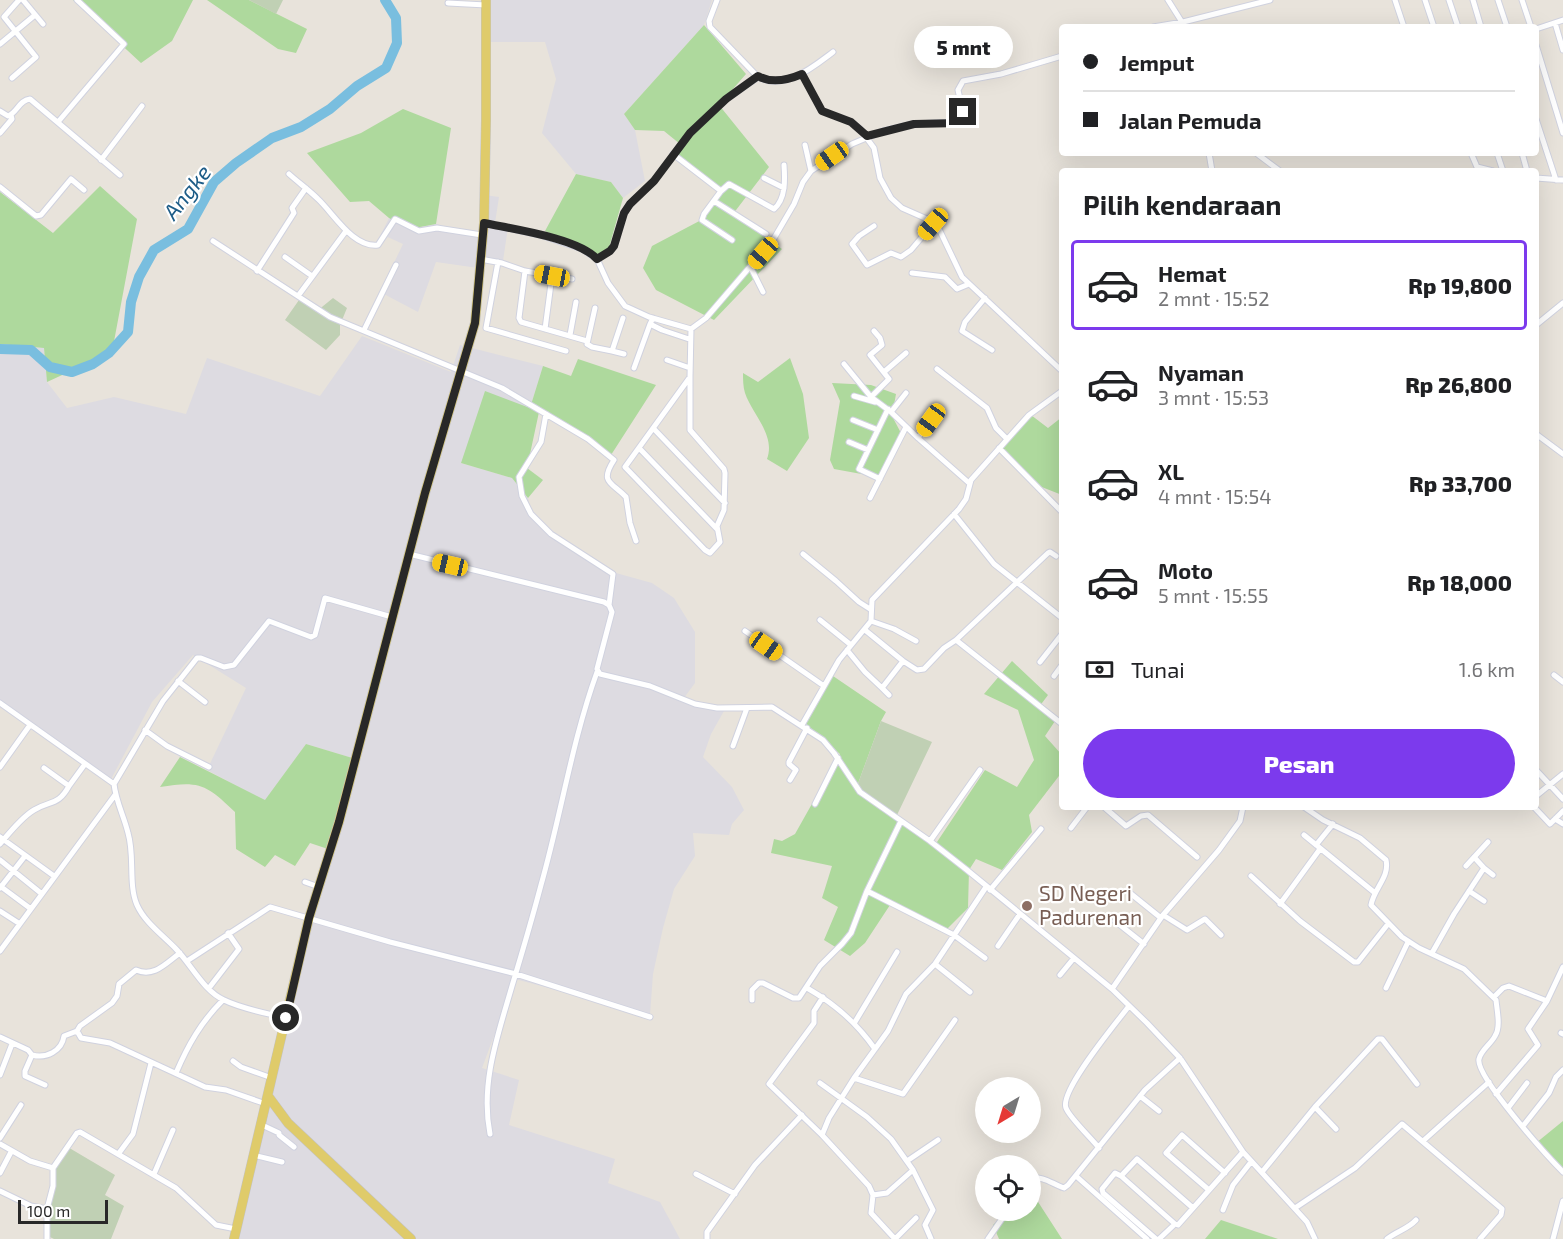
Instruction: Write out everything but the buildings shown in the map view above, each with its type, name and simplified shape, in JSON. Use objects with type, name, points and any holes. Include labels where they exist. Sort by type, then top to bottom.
[{"type":"main road","points":[[235,1234],[309,918],[339,822],[409,554],[475,323],[484,223],[486,2]]},
{"type":"main road","points":[[267,1100],[288,1123],[411,1239]]},
{"type":"street","points":[[12,78],[36,57],[4,15],[21,0],[43,24]]},
{"type":"street","points":[[58,122],[124,44],[77,0]]},
{"type":"street","points":[[717,0],[709,21],[710,27],[764,80],[792,78],[802,74],[833,52]]},
{"type":"street","points":[[1168,0],[1183,24]]},
{"type":"street","points":[[1187,24],[1270,0]]},
{"type":"street","points":[[1395,0],[1403,24]]},
{"type":"street","points":[[1425,0],[1433,24]]},
{"type":"street","points":[[1449,0],[1457,24]]},
{"type":"street","points":[[1473,0],[1480,24]]},
{"type":"street","points":[[1498,0],[1506,24]]},
{"type":"street","points":[[1522,0],[1530,24]]},
{"type":"street","points":[[448,3],[486,2]]},
{"type":"street","points":[[0,44],[35,15]]},
{"type":"street","points":[[1539,27],[1563,20]]},
{"type":"street","points":[[1555,23],[1563,50]]},
{"type":"street","points":[[1539,55],[1563,133]]},
{"type":"street","points":[[651,321],[690,329],[706,318],[778,234],[803,182],[811,171],[832,156],[867,136],[914,124],[961,123],[964,117],[958,90],[963,81],[1001,74],[1059,57]]},
{"type":"street","points":[[802,74],[822,111],[851,122],[867,136],[874,147],[880,178],[891,198],[902,208],[933,224],[943,236],[957,270],[969,284],[1059,368]]},
{"type":"street","points":[[597,259],[612,249],[627,208],[654,181],[690,133],[726,99],[758,76]]},
{"type":"street","points":[[0,133],[12,119],[12,115],[22,101],[27,99],[58,122],[120,175]]},
{"type":"street","points":[[101,160],[142,106]]},
{"type":"street","points":[[0,111],[8,116],[12,115]]},
{"type":"street","points":[[1539,128],[1556,180]]},
{"type":"street","points":[[805,145],[811,171]]},
{"type":"street","points":[[673,154],[721,191]]},
{"type":"street","points":[[1260,156],[1276,168]]},
{"type":"street","points":[[1472,156],[1475,165],[1484,168]]},
{"type":"street","points":[[732,240],[702,220],[703,216],[729,183],[774,209],[780,202],[784,165]]},
{"type":"street","points":[[289,174],[323,204],[346,231],[375,246],[378,245],[394,219],[419,231],[437,228],[482,235]]},
{"type":"street","points":[[1539,177],[1563,180]]},
{"type":"street","points":[[764,178],[783,188]]},
{"type":"street","points":[[0,187],[36,216],[39,216],[71,179],[84,190]]},
{"type":"street","points":[[257,271],[294,213],[292,208],[306,188]]},
{"type":"street","points":[[714,201],[766,234]]},
{"type":"street","points":[[484,223],[558,240],[582,249],[597,259],[608,283],[624,304],[662,330],[689,339]]},
{"type":"street","points":[[874,226],[852,244],[867,266],[890,254],[901,257],[911,250],[933,224]]},
{"type":"street","points":[[298,296],[346,231]]},
{"type":"street","points":[[213,241],[330,317],[502,388],[588,439],[614,460],[607,471],[608,478],[611,485],[626,497],[630,523],[636,541]]},
{"type":"street","points":[[285,256],[312,276]]},
{"type":"street","points":[[480,259],[525,271],[572,279]]},
{"type":"street","points":[[486,328],[498,262]]},
{"type":"street","points":[[364,330],[396,265]]},
{"type":"street","points":[[751,268],[763,292]]},
{"type":"street","points":[[525,271],[519,320],[587,341],[587,344],[592,347],[624,354]]},
{"type":"street","points":[[912,273],[945,278],[957,289],[969,284]]},
{"type":"street","points":[[545,329],[552,276]]},
{"type":"street","points":[[984,298],[965,322],[962,331],[992,350]]},
{"type":"street","points":[[570,335],[576,302]]},
{"type":"street","points":[[1539,323],[1563,303]]},
{"type":"street","points":[[587,341],[595,308]]},
{"type":"street","points":[[612,351],[623,318]]},
{"type":"street","points":[[634,368],[651,321]]},
{"type":"street","points":[[475,323],[566,351]]},
{"type":"street","points":[[690,329],[689,339],[690,368],[690,377],[690,430],[724,469],[724,510],[717,530],[720,542],[713,552],[708,552],[625,468],[690,377]]},
{"type":"street","points":[[871,397],[889,379],[870,355],[882,345],[874,331]]},
{"type":"street","points":[[884,372],[906,353]]},
{"type":"street","points":[[667,360],[690,368]]},
{"type":"street","points":[[844,364],[871,397],[889,410],[969,483]]},
{"type":"street","points":[[937,369],[987,408],[996,428],[1007,439]]},
{"type":"street","points":[[880,479],[859,469],[889,410],[906,393]]},
{"type":"street","points":[[870,609],[872,600],[954,514],[966,499],[969,483],[999,448],[1029,415],[1059,393]]},
{"type":"street","points":[[854,396],[879,404]]},
{"type":"street","points":[[918,438],[940,408]]},
{"type":"street","points":[[489,1134],[486,1111],[489,1072],[496,1041],[542,884],[568,776],[611,618],[609,605],[613,574],[551,534],[531,514],[522,496],[519,477],[540,442],[546,414]]},
{"type":"street","points":[[853,420],[878,430]]},
{"type":"street","points":[[870,498],[906,427]]},
{"type":"street","points":[[654,429],[724,503]]},
{"type":"street","points":[[1539,436],[1563,454]]},
{"type":"street","points":[[849,442],[868,450]]},
{"type":"street","points":[[999,448],[1059,509]]},
{"type":"street","points":[[640,449],[717,530]]},
{"type":"street","points":[[954,514],[988,558],[1059,616]]},
{"type":"street","points":[[865,630],[903,661],[921,671],[1049,552],[1056,556]]},
{"type":"street","points":[[409,554],[586,597],[609,605]]},
{"type":"street","points":[[790,780],[796,770],[789,762],[824,686],[839,660],[865,630],[873,616],[870,609],[803,554]]},
{"type":"street","points":[[286,1018],[223,1000],[209,988],[180,953],[147,920],[138,907],[133,885],[132,853],[128,832],[115,795],[114,784],[177,681],[198,657],[224,666],[234,665],[269,621],[308,636],[315,635],[325,598],[392,617]]},
{"type":"street","points":[[820,620],[849,648],[865,672],[889,695]]},
{"type":"street","points":[[871,621],[894,629],[916,641]]},
{"type":"street","points":[[745,632],[824,686]]},
{"type":"street","points":[[1040,662],[1059,638]]},
{"type":"street","points":[[956,640],[1059,722]]},
{"type":"street","points":[[882,688],[903,661]]},
{"type":"street","points":[[1054,676],[1059,669]]},
{"type":"street","points":[[597,672],[600,675],[650,686],[695,704],[717,708],[772,707],[823,740],[860,792],[930,841],[1130,1006],[1180,1058],[1243,1152],[1307,1222],[1315,1239]]},
{"type":"street","points":[[1554,675],[1563,682]]},
{"type":"street","points":[[177,681],[205,702]]},
{"type":"street","points":[[0,703],[114,784]]},
{"type":"street","points":[[734,746],[747,708]]},
{"type":"street","points":[[0,767],[30,725]]},
{"type":"street","points":[[145,730],[166,747],[209,767]]},
{"type":"street","points":[[815,804],[838,758]]},
{"type":"street","points":[[54,876],[1,841],[30,813],[57,801],[85,764]]},
{"type":"street","points":[[44,768],[69,786]]},
{"type":"street","points":[[930,841],[980,770]]},
{"type":"street","points":[[1539,773],[1563,799]]},
{"type":"street","points":[[1539,793],[1563,774]]},
{"type":"street","points":[[1,948],[115,795]]},
{"type":"street","points":[[1071,828],[1085,810]]},
{"type":"street","points":[[1107,810],[1126,826],[1141,816],[1148,815],[1197,857]]},
{"type":"street","points":[[1112,989],[1162,917],[1219,850],[1240,821],[1242,810]]},
{"type":"street","points":[[1309,810],[1360,838],[1386,860],[1385,876],[1371,905],[1388,924],[1408,942],[1464,969],[1496,1000],[1497,1032],[1479,1060],[1479,1065],[1496,1094],[1539,1148],[1563,1172]]},
{"type":"street","points":[[1536,810],[1550,824],[1563,811]]},
{"type":"street","points":[[1555,819],[1563,824]]},
{"type":"street","points":[[752,1000],[752,990],[763,982],[793,998],[799,998],[820,966],[847,939],[867,891],[902,821]]},
{"type":"street","points":[[1280,904],[1333,824]]},
{"type":"street","points":[[822,1135],[854,1078],[891,1025],[906,994],[935,964],[988,889],[1041,829]]},
{"type":"street","points":[[1304,835],[1375,893]]},
{"type":"street","points":[[1466,866],[1488,842]]},
{"type":"street","points":[[25,856],[0,887],[31,909]]},
{"type":"street","points":[[1474,857],[1493,875]]},
{"type":"street","points":[[0,860],[42,894]]},
{"type":"street","points":[[1432,953],[1484,868]]},
{"type":"street","points":[[1251,876],[1280,904],[1354,962],[1358,962],[1388,924]]},
{"type":"street","points":[[305,882],[319,887]]},
{"type":"street","points":[[867,891],[954,935],[985,958]]},
{"type":"street","points":[[1469,891],[1484,901]]},
{"type":"street","points":[[1130,893],[1162,917],[1187,930],[1205,919],[1221,935]]},
{"type":"street","points":[[187,961],[270,907],[408,947],[516,974],[650,1017]]},
{"type":"street","points":[[0,911],[20,924]]},
{"type":"street","points":[[998,946],[1020,914]]},
{"type":"street","points":[[1115,921],[1144,944]]},
{"type":"street","points":[[209,988],[239,950],[228,933]]},
{"type":"street","points":[[1386,988],[1408,942]]},
{"type":"street","points":[[855,1022],[897,952]]},
{"type":"street","points":[[0,1037],[28,1050],[32,1055],[41,1057],[51,1054],[62,1045],[64,1036],[77,1031],[80,1026],[112,1003],[117,996],[119,984],[132,972],[136,970],[145,974],[154,972],[180,953]]},
{"type":"street","points":[[1060,975],[1074,958]]},
{"type":"street","points":[[935,964],[970,992]]},
{"type":"street","points":[[1496,1094],[1538,1045],[1528,1029],[1546,1001],[1563,967]]},
{"type":"street","points":[[1494,998],[1503,988],[1509,986],[1546,1001]]},
{"type":"street","points":[[807,988],[823,997],[855,1022],[875,1048]]},
{"type":"street","points":[[823,997],[814,1011],[814,1023],[769,1084],[822,1135],[869,1186],[873,1195],[871,1213],[895,1239],[916,1218]]},
{"type":"street","points":[[176,1073],[199,1028],[223,1000]]},
{"type":"street","points":[[1099,1148],[1067,1110],[1066,1096],[1086,1063],[1130,1006]]},
{"type":"street","points":[[854,1078],[903,1094],[955,1020]]},
{"type":"street","points":[[77,1031],[81,1038],[110,1043],[206,1087],[267,1100]]},
{"type":"street","points":[[1262,1172],[1315,1107],[1379,1038],[1417,1084]]},
{"type":"street","points":[[0,1075],[12,1044]]},
{"type":"street","points":[[32,1055],[24,1076],[45,1085]]},
{"type":"street","points":[[1041,1178],[1064,1188],[1140,1096],[1180,1058]]},
{"type":"street","points":[[233,1061],[241,1067],[272,1078]]},
{"type":"street","points":[[119,1153],[133,1134],[151,1063]]},
{"type":"street","points":[[1523,1126],[1549,1093],[1556,1077],[1563,1070]]},
{"type":"street","points":[[1422,1141],[1489,1082]]},
{"type":"street","points":[[820,1083],[880,1128],[907,1161],[933,1210],[925,1225],[931,1239]]},
{"type":"street","points":[[1508,1108],[1527,1083]]},
{"type":"street","points":[[1140,1096],[1159,1111]]},
{"type":"street","points":[[0,1138],[21,1105]]},
{"type":"street","points":[[1315,1107],[1336,1129]]},
{"type":"street","points":[[707,1239],[707,1232],[755,1164],[802,1115]]},
{"type":"street","points":[[279,1133],[288,1123]]},
{"type":"street","points":[[1295,1208],[1355,1168],[1402,1124],[1502,1209],[1501,1215],[1480,1239]]},
{"type":"street","points":[[262,1125],[279,1133],[294,1147]]},
{"type":"street","points":[[154,1174],[172,1130]]},
{"type":"street","points":[[47,1239],[47,1209],[53,1186],[53,1168],[73,1138],[80,1132],[154,1174],[187,1197],[216,1225],[235,1234]]},
{"type":"street","points":[[1209,1190],[1166,1153],[1182,1135],[1225,1173]]},
{"type":"street","points":[[907,1161],[938,1140]]},
{"type":"street","points":[[0,1144],[11,1152],[40,1165],[53,1168]]},
{"type":"street","points":[[0,1173],[11,1152]]},
{"type":"street","points":[[1175,1224],[1115,1173],[1102,1189],[1157,1239],[1175,1224],[1178,1225],[1243,1152]]},
{"type":"street","points":[[253,1155],[282,1162]]},
{"type":"street","points":[[1121,1176],[1137,1159],[1193,1208]]},
{"type":"street","points":[[1223,1210],[1233,1185],[1251,1162]]},
{"type":"street","points":[[873,1195],[887,1193],[913,1170]]},
{"type":"street","points":[[696,1174],[735,1194]]},
{"type":"street","points":[[1076,1176],[1147,1239]]},
{"type":"street","points":[[0,1191],[31,1206],[47,1209]]},
{"type":"street","points":[[1553,1239],[1563,1201]]},
{"type":"street","points":[[1387,1239],[1409,1227],[1416,1220]]},
{"type":"street","points":[[988,1239],[1000,1221]]},
{"type":"shaded area","points":[[486,0],[712,0],[704,25],[624,114],[635,130],[645,181],[623,198],[611,182],[576,174],[542,133],[556,79],[545,42],[488,42]]},
{"type":"shaded area","points":[[484,195],[499,197],[495,223],[508,227],[503,261],[480,257],[478,268],[436,262],[418,312],[380,292],[403,244],[381,234],[389,218],[409,229],[436,224],[479,234]]},
{"type":"shaded area","points":[[362,336],[451,372],[460,345],[543,366],[530,408],[461,463],[512,478],[528,498],[531,510],[553,533],[616,573],[652,583],[674,598],[695,632],[695,683],[681,702],[724,711],[711,734],[703,757],[732,787],[744,810],[732,824],[729,835],[693,833],[695,856],[674,889],[663,928],[653,974],[650,1015],[515,979],[482,1068],[519,1080],[509,1125],[615,1159],[608,1183],[660,1202],[680,1239],[232,1239],[287,1000],[359,760],[306,744],[265,801],[207,770],[246,688],[193,655],[152,702],[109,783],[0,705],[0,344],[44,348],[47,382],[67,408],[114,397],[186,414],[207,358],[320,396]]},
{"type":"green space","points":[[73,0],[193,0],[172,41],[141,63]]},
{"type":"green space","points":[[207,0],[249,0],[307,29],[296,53],[278,49]]},
{"type":"green space","points":[[249,0],[283,0],[276,14]]},
{"type":"green space","points":[[704,25],[746,74],[719,105],[769,167],[733,214],[782,249],[714,320],[656,290],[643,268],[652,246],[705,218],[720,191],[672,154],[680,144],[664,131],[635,130],[624,114]]},
{"type":"green space","points":[[403,109],[451,128],[436,224],[409,229],[389,218],[369,201],[350,202],[307,153],[361,133]]},
{"type":"green space","points":[[576,174],[611,182],[623,198],[606,258],[545,231]]},
{"type":"green space","points":[[100,186],[137,219],[112,352],[47,382],[44,348],[0,344],[0,192],[53,233]]},
{"type":"green space","points":[[333,298],[347,308],[340,325],[340,335],[326,350],[285,320],[299,300],[317,311]]},
{"type":"green space","points":[[790,358],[803,394],[809,438],[787,471],[767,459],[769,450],[766,433],[748,401],[743,386],[743,373],[758,382]]},
{"type":"green space","points":[[578,359],[656,385],[611,455],[539,412],[527,468],[543,480],[528,498],[512,478],[461,463],[485,391],[530,408],[543,366],[571,376]]},
{"type":"green space","points":[[832,383],[871,385],[896,394],[892,416],[902,435],[878,477],[834,469],[830,460],[840,401]]},
{"type":"green space","points":[[1031,415],[1048,428],[1059,419],[1059,494],[1029,482],[998,451]]},
{"type":"green space","points":[[1012,661],[1048,695],[1039,707],[1055,721],[1045,736],[1059,752],[1059,776],[1029,815],[1032,832],[1002,870],[976,859],[969,870],[968,908],[947,929],[890,905],[865,943],[850,956],[824,940],[838,907],[822,898],[832,866],[771,853],[774,839],[782,841],[795,834],[840,754],[806,724],[833,676],[886,712],[856,789],[935,845],[985,770],[1017,787],[1034,760],[1018,710],[984,694]]},
{"type":"green space","points":[[881,721],[932,742],[897,815],[856,789]]},
{"type":"green space","points":[[306,744],[359,760],[331,850],[310,843],[295,866],[275,855],[265,867],[236,849],[235,812],[210,790],[185,784],[160,787],[180,757],[265,800]]},
{"type":"green space","points":[[1563,1121],[1563,1171],[1536,1143]]},
{"type":"green space","points":[[66,1146],[115,1175],[105,1195],[124,1206],[111,1239],[54,1239],[44,1234],[53,1177],[51,1165]]},
{"type":"green space","points":[[1041,1206],[1062,1239],[999,1239],[993,1225],[997,1221],[1041,1221]]},
{"type":"green space","points":[[1221,1220],[1278,1239],[1205,1239]]},
{"type":"waterway","name":"Angke","points":[[0,349],[31,350],[50,367],[72,372],[93,364],[109,353],[128,332],[131,302],[139,277],[154,250],[188,229],[214,182],[236,163],[272,138],[301,127],[386,68],[397,43],[396,18],[385,0]]},
{"type":"place","name":"SD Negeri Padurenan","points":[[1027,906]]},
{"type":"route","points":[[286,1018],[309,918],[339,822],[425,493],[475,323],[484,223],[558,240],[582,249],[597,259],[614,246],[624,213],[630,204],[654,181],[690,133],[726,99],[758,76],[764,80],[778,80],[802,74],[816,104],[825,114],[851,122],[867,136],[914,124],[961,123],[964,117],[963,112]]}]
